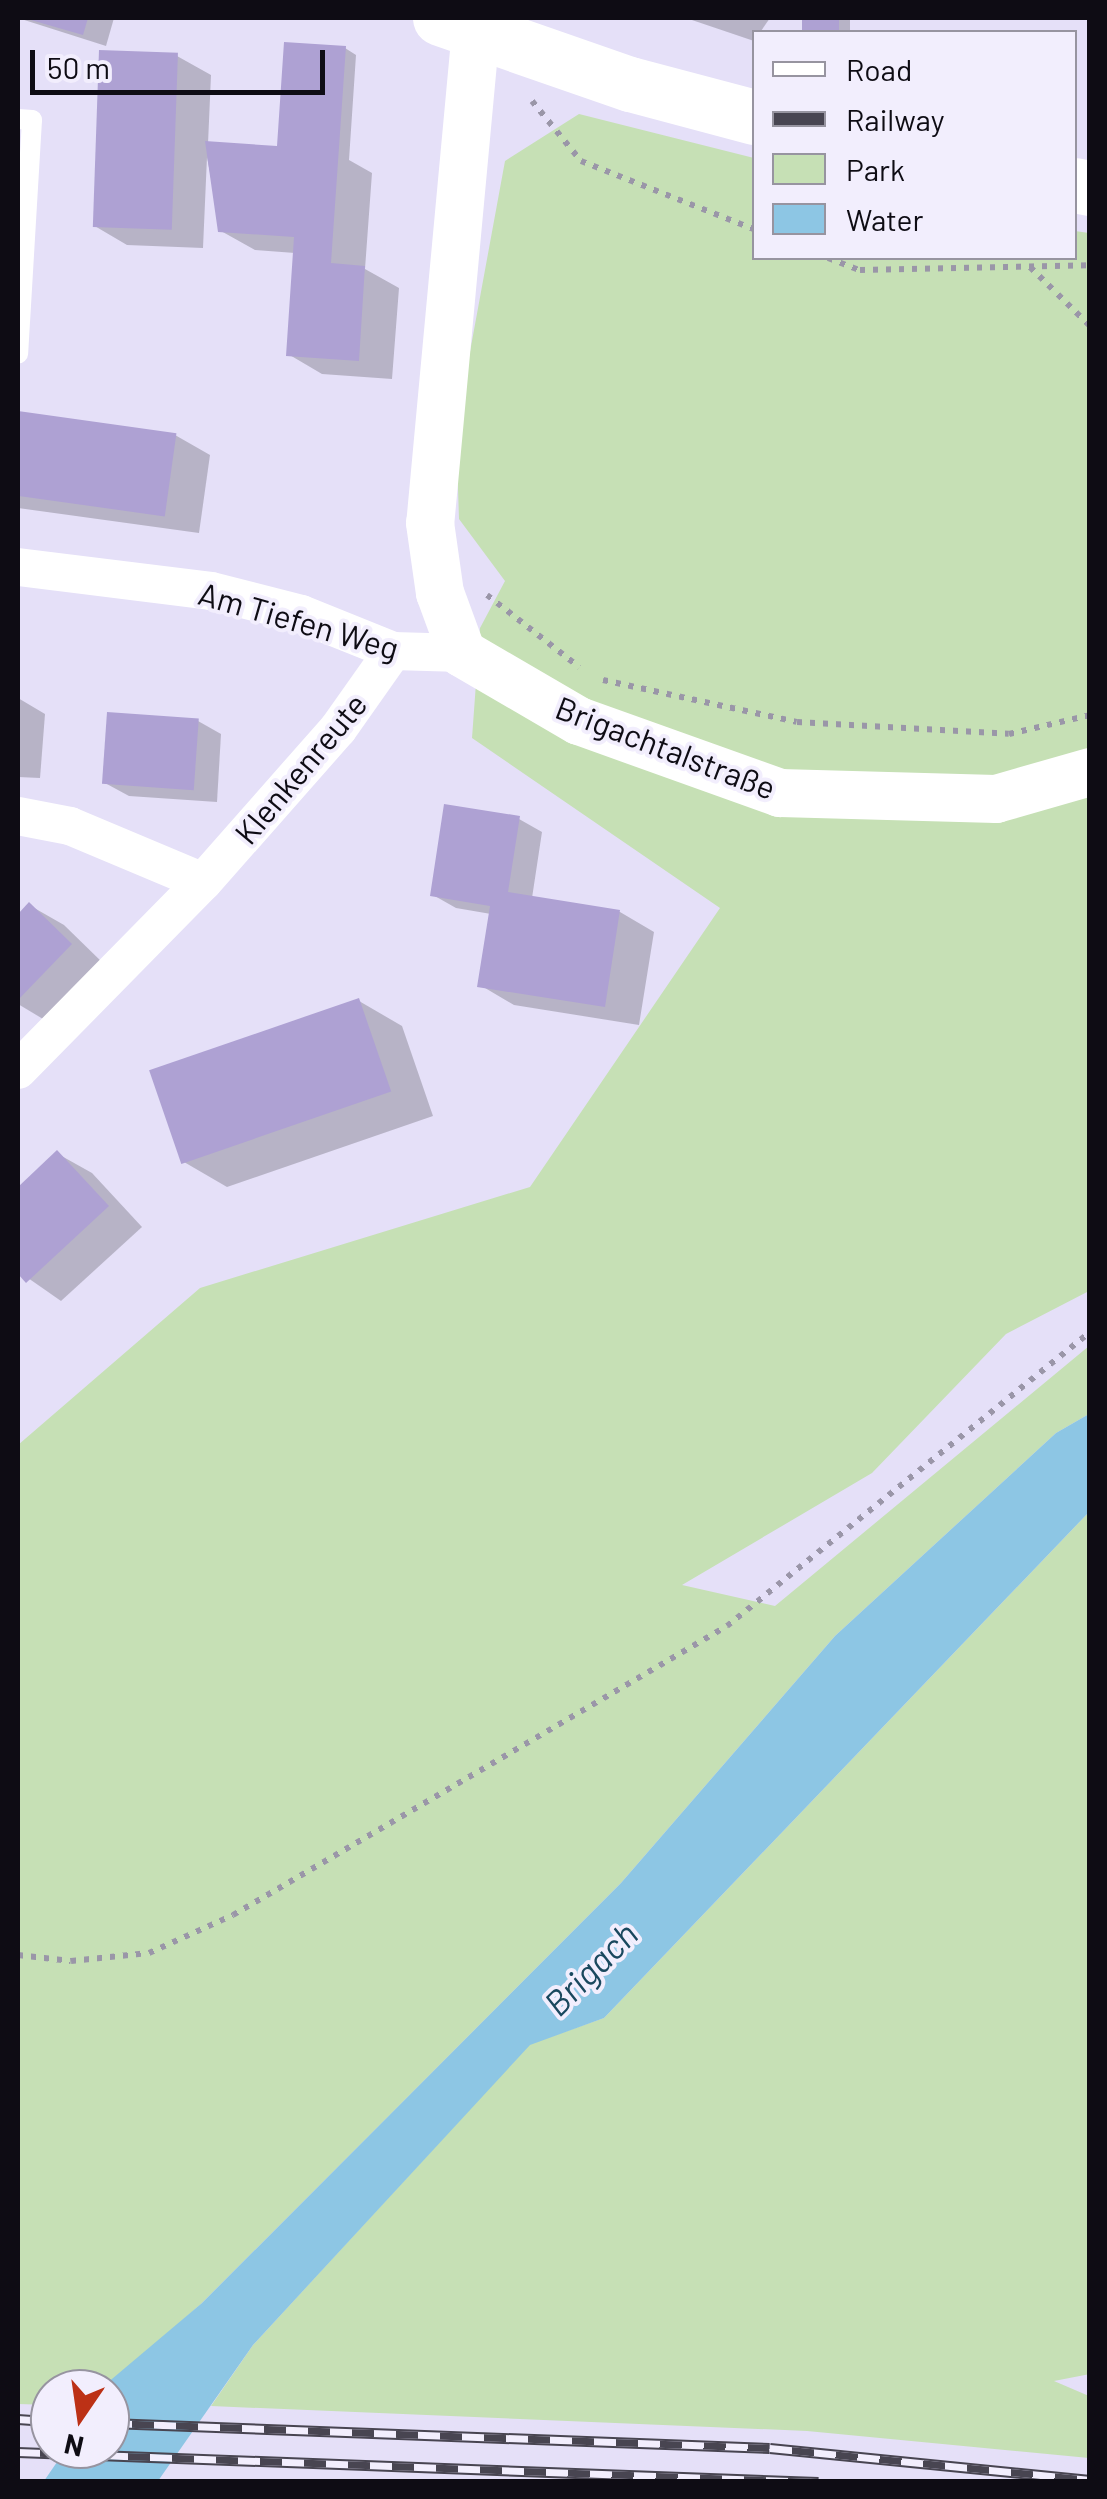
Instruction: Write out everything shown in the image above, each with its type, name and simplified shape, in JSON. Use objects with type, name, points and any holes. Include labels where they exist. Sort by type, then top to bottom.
[{"type":"main road","points":[[464,22],[630,84],[752,116]]},
{"type":"street","points":[[462,653],[440,593],[430,523],[464,22]]},
{"type":"street","name":"Am Tiefen Weg","points":[[18,567],[211,590],[301,614],[394,652],[462,653]]},
{"type":"street","name":"Klenkenreute","points":[[18,1070],[203,882],[338,729],[394,652]]},
{"type":"street","name":"Brigachtalstraße","points":[[462,653],[580,721],[780,793],[996,799],[1090,772]]},
{"type":"street","points":[[18,816],[70,826],[203,882]]},
{"type":"lane","points":[[18,119],[32,120],[18,354]]},
{"type":"path","points":[[522,90],[580,161],[752,228]]},
{"type":"path","points":[[833,260],[860,270],[1090,265]]},
{"type":"path","points":[[1029,266],[1090,326]]},
{"type":"path","points":[[484,593],[593,678],[797,722],[1008,734],[1090,715]]},
{"type":"path","points":[[18,1956],[71,1962],[149,1953],[232,1915],[727,1626],[1090,1332]]},
{"type":"green space","points":[[579,114],[752,157],[752,260],[1077,260],[1077,231],[1089,233],[1089,1291],[1006,1334],[872,1473],[682,1585],[775,1606],[1089,1346],[1089,1414],[1056,1433],[835,1636],[621,1883],[202,2303],[127,2369],[30,2369],[30,2404],[18,2404],[18,1445],[200,1288],[530,1187],[720,908],[472,738],[480,628],[505,581],[459,519],[456,428],[505,161]]},
{"type":"green space","points":[[1089,1512],[1090,2374],[1054,2381],[1089,2396],[1089,2458],[807,2431],[211,2406],[253,2345],[530,2044],[604,2018]]},
{"type":"water","name":"Brigach","points":[[1089,1414],[1089,1512],[604,2018],[530,2045],[253,2345],[158,2481],[44,2481],[52,2469],[130,2469],[130,2369],[124,2369],[202,2303],[621,1883],[835,1636],[1056,1433]]},
{"type":"building","points":[[24,18],[88,18],[83,35]]},
{"type":"building","points":[[802,18],[839,18],[839,30],[802,30]]},
{"type":"building","points":[[284,42],[346,46],[331,263],[365,266],[359,361],[286,356],[294,237],[218,232],[205,141],[277,146]]},
{"type":"building","points":[[99,50],[178,53],[172,230],[93,227]]},
{"type":"building","points":[[18,411],[176,433],[165,516],[18,496]]},
{"type":"building","points":[[107,712],[199,718],[194,790],[102,784]]},
{"type":"building","points":[[444,804],[520,816],[508,892],[620,910],[605,1007],[477,987],[490,906],[430,896]]},
{"type":"building","points":[[29,902],[72,944],[18,1000],[18,914]]},
{"type":"building","points":[[359,998],[391,1092],[181,1164],[149,1070]]},
{"type":"building","points":[[57,1150],[109,1206],[26,1283],[18,1274],[18,1187]]},
{"type":"railway","points":[[18,2419],[30,2420]]},
{"type":"railway","points":[[130,2424],[770,2448],[1090,2480]]},
{"type":"railway","points":[[18,2452],[818,2482]]}]
